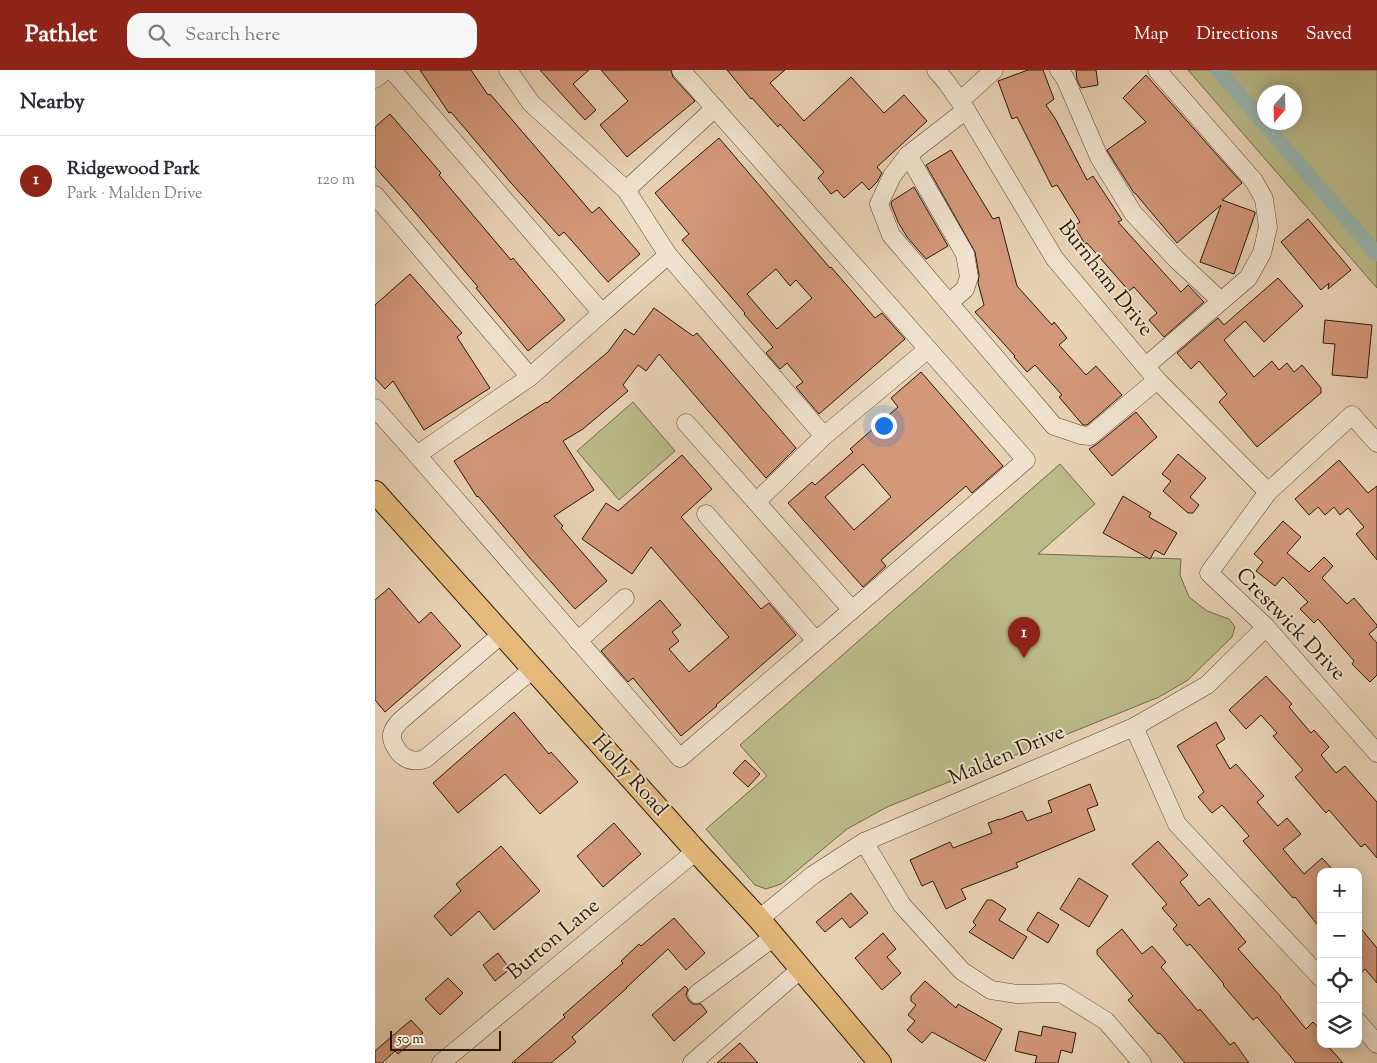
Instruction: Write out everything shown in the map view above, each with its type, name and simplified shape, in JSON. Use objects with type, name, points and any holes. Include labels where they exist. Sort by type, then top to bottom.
[{"type":"main road","name":"Holly Road","points":[[375,492],[759,919],[880,1063]]},
{"type":"street","points":[[375,78],[386,70]]},
{"type":"street","points":[[392,70],[602,313]]},
{"type":"street","points":[[508,70],[531,103],[626,190],[668,256],[824,436]]},
{"type":"street","points":[[375,408],[680,758],[1027,460],[681,70]]},
{"type":"street","name":"Burnham Drive","points":[[937,70],[963,105],[1055,259],[1157,380],[1268,492]]},
{"type":"street","points":[[994,70],[963,105],[909,156],[893,176],[879,204],[891,235],[1054,426],[1090,436],[1157,380]]},
{"type":"street","points":[[1059,70],[1065,78],[1099,156],[1133,213],[1177,260],[1221,301]]},
{"type":"street","points":[[1145,366],[1248,278],[1262,253],[1268,227],[1264,198],[1254,181],[1157,70]]},
{"type":"street","points":[[626,190],[715,108]]},
{"type":"street","points":[[909,156],[965,254],[969,277],[965,290],[949,303]]},
{"type":"street","points":[[375,195],[530,377]]},
{"type":"street","points":[[417,455],[530,377],[668,256]]},
{"type":"street","points":[[756,502],[824,436],[928,348]]},
{"type":"street","points":[[1268,492],[1352,415],[1377,443]]},
{"type":"street","points":[[686,424],[852,610]]},
{"type":"street","name":"Crestwick Drive","points":[[1268,492],[1209,574],[1266,627],[1377,753]]},
{"type":"street","points":[[705,514],[816,641]]},
{"type":"street","points":[[578,641],[625,598]]},
{"type":"street","name":"Malden Drive","points":[[759,919],[813,875],[863,842],[1134,727],[1207,686],[1266,627]]},
{"type":"street","points":[[502,634],[400,721],[391,736],[399,752],[406,758],[419,761],[425,759],[533,668]]},
{"type":"street","points":[[1134,727],[1177,824],[1317,974]]},
{"type":"street","points":[[863,842],[901,905],[962,971],[991,990],[1017,994],[1061,993],[1106,1021],[1142,1063]]},
{"type":"street","name":"Burton Lane","points":[[441,1063],[696,851]]},
{"type":"street","points":[[697,994],[774,937]]},
{"type":"street","points":[[692,1063],[801,969]]},
{"type":"street","points":[[1362,1027],[1377,1044]]},
{"type":"shaded area","points":[[1188,70],[1377,70],[1377,288]]},
{"type":"shaded area","points":[[633,402],[675,451],[619,500],[577,451]]},
{"type":"shaded area","points":[[1060,464],[1095,504],[1038,554],[1181,559],[1180,575],[1189,597],[1207,611],[1229,619],[1235,627],[1232,637],[1188,680],[1159,697],[887,807],[847,829],[781,884],[766,889],[755,885],[706,829],[767,776],[740,745]]},
{"type":"building","points":[[420,70],[471,70],[488,95],[490,94],[592,213],[599,207],[640,254],[608,282],[564,232],[559,236],[451,112],[449,113]]},
{"type":"building","points":[[540,70],[589,70],[573,84],[596,110],[585,120]]},
{"type":"building","points":[[601,70],[671,70],[673,77],[695,101],[627,157],[600,125],[628,101]]},
{"type":"building","points":[[727,70],[785,70],[770,83],[804,121],[851,77],[884,113],[904,95],[927,121],[877,167],[882,173],[869,190],[862,182],[844,198],[837,190],[831,194],[818,178],[824,172],[780,124],[778,127],[751,99]]},
{"type":"building","points":[[1028,70],[1043,70],[1054,99],[1046,105],[1056,120],[1087,180],[1093,176],[1122,220],[1118,222],[1181,292],[1188,285],[1204,302],[1164,337],[1149,320],[1157,313],[1134,287],[1129,291],[1087,243],[1085,244],[1074,226],[1080,222],[1057,185],[1052,187],[1017,117],[1012,119],[998,81]]},
{"type":"building","points":[[1076,70],[1096,70],[1098,85],[1081,88],[1077,80]]},
{"type":"building","points":[[1146,75],[1242,183],[1222,200],[1255,212],[1234,274],[1200,262],[1221,205],[1177,243],[1134,193],[1107,150],[1146,122],[1123,98]]},
{"type":"building","points":[[390,114],[441,173],[439,175],[511,260],[513,258],[565,320],[528,351],[476,288],[478,287],[375,167],[375,127]]},
{"type":"building","points":[[719,138],[875,318],[882,313],[905,339],[819,414],[796,387],[803,382],[787,363],[780,369],[766,353],[773,347],[682,240],[689,234],[655,193]],"holes":[[[776,269],[790,286],[796,280],[812,298],[777,329],[747,294]]]},
{"type":"building","points":[[951,150],[993,219],[999,217],[1017,286],[1052,325],[1054,322],[1067,338],[1059,345],[1086,375],[1096,366],[1122,395],[1087,425],[1083,425],[1059,397],[1062,395],[1035,365],[1027,372],[975,312],[984,305],[978,283],[979,275],[975,252],[926,165]]},
{"type":"building","points":[[914,187],[948,246],[926,259],[907,237],[898,222],[891,204],[892,201]]},
{"type":"building","points":[[1308,219],[1351,270],[1328,289],[1329,283],[1321,290],[1281,242]]},
{"type":"building","points":[[410,274],[462,333],[457,337],[490,388],[424,430],[393,381],[385,389],[375,378],[375,305]]},
{"type":"building","points":[[1278,278],[1303,306],[1264,342],[1245,321],[1224,340],[1254,377],[1272,361],[1279,370],[1287,363],[1294,372],[1302,365],[1321,388],[1321,393],[1257,447],[1219,402],[1227,394],[1199,361],[1191,369],[1177,353],[1218,318],[1224,325]]},
{"type":"building","points":[[654,308],[693,336],[697,333],[796,448],[766,478],[659,354],[646,371],[638,365],[623,385],[628,391],[583,429],[563,441],[594,490],[554,516],[563,526],[561,528],[607,581],[575,609],[477,497],[454,461],[547,403],[608,352],[625,329],[634,335]]},
{"type":"building","points":[[1325,320],[1372,325],[1367,378],[1332,375],[1335,344],[1323,343]]},
{"type":"building","points":[[921,372],[1003,466],[972,493],[966,486],[881,560],[886,566],[863,587],[788,503],[812,482],[815,485],[853,452],[850,449],[898,407],[891,398]],"holes":[[[863,464],[891,497],[854,530],[825,497]]]},
{"type":"building","points":[[1136,412],[1157,437],[1112,476],[1089,449]]},
{"type":"building","points":[[1178,454],[1206,478],[1190,497],[1199,505],[1193,513],[1188,513],[1163,491],[1171,481],[1162,474]]},
{"type":"building","points":[[682,455],[712,489],[681,517],[761,609],[769,603],[796,635],[681,736],[633,678],[628,682],[601,651],[660,600],[681,625],[672,632],[679,641],[669,649],[689,672],[729,637],[651,547],[632,574],[582,539],[606,503],[618,511]]},
{"type":"building","points":[[1339,460],[1368,493],[1377,486],[1377,560],[1356,534],[1364,527],[1348,508],[1340,515],[1334,507],[1325,515],[1318,507],[1309,515],[1295,499]]},
{"type":"building","points":[[1123,496],[1151,513],[1149,517],[1177,533],[1164,555],[1155,550],[1150,559],[1103,533]]},
{"type":"building","points":[[1283,521],[1301,537],[1287,553],[1309,572],[1324,557],[1333,566],[1322,578],[1347,604],[1354,598],[1377,625],[1369,634],[1377,643],[1377,675],[1370,682],[1352,664],[1354,661],[1318,619],[1314,623],[1300,609],[1308,602],[1283,577],[1275,586],[1256,571],[1263,562],[1254,554]]},
{"type":"building","points":[[389,588],[419,623],[431,612],[461,646],[385,712],[375,700],[375,600]]},
{"type":"building","points":[[1266,676],[1292,704],[1289,707],[1311,733],[1314,730],[1329,747],[1321,755],[1336,773],[1345,766],[1377,802],[1377,858],[1365,844],[1361,847],[1329,810],[1326,813],[1295,777],[1303,770],[1273,736],[1277,733],[1261,715],[1246,729],[1229,710]]},
{"type":"building","points":[[514,712],[549,754],[551,752],[578,782],[540,814],[505,774],[458,813],[433,783]]},
{"type":"building","points":[[1216,722],[1225,739],[1216,745],[1230,769],[1236,764],[1264,796],[1257,802],[1278,826],[1287,818],[1301,834],[1283,849],[1304,874],[1322,858],[1331,868],[1317,868],[1317,924],[1295,897],[1293,898],[1243,841],[1249,836],[1222,805],[1212,813],[1198,797],[1204,792],[1177,746]]},
{"type":"building","points":[[745,760],[760,774],[748,787],[733,773]]},
{"type":"building","points":[[1090,784],[1098,805],[1087,809],[1095,830],[1016,863],[1018,867],[961,889],[966,899],[946,909],[933,881],[922,886],[910,860],[950,842],[953,848],[992,833],[988,823],[1022,811],[1027,821],[1052,812],[1048,801]]},
{"type":"building","points":[[614,823],[641,854],[603,887],[577,856]]},
{"type":"building","points":[[1158,841],[1188,875],[1180,882],[1199,906],[1209,898],[1246,942],[1238,949],[1281,997],[1306,1029],[1313,1022],[1317,1026],[1317,1048],[1330,1048],[1343,1063],[1296,1063],[1257,1017],[1253,1020],[1190,944],[1187,946],[1173,929],[1177,925],[1162,908],[1167,904],[1132,864]]},
{"type":"building","points":[[501,846],[540,891],[494,930],[479,911],[451,936],[434,916],[461,891],[456,884]]},
{"type":"building","points":[[1079,878],[1108,896],[1089,927],[1060,909]]},
{"type":"building","points":[[851,893],[868,913],[850,928],[842,918],[825,932],[816,922]]},
{"type":"building","points":[[987,900],[992,900],[1006,909],[999,920],[1027,937],[1013,959],[969,932],[976,925],[973,922]]},
{"type":"building","points":[[1038,912],[1059,925],[1048,943],[1027,930]]},
{"type":"building","points":[[674,918],[705,953],[686,970],[668,949],[572,1037],[576,1042],[551,1063],[512,1063],[565,1017],[563,1015],[623,963],[621,961],[639,944],[641,946]]},
{"type":"building","points":[[1122,929],[1142,954],[1152,946],[1166,962],[1161,967],[1230,1045],[1234,1042],[1249,1063],[1185,1063],[1160,1033],[1158,1034],[1128,1000],[1133,996],[1097,954],[1097,950]]},
{"type":"building","points":[[1362,930],[1377,948],[1377,983],[1365,969],[1362,972]]},
{"type":"building","points":[[883,933],[896,949],[887,957],[901,973],[882,990],[855,958]]},
{"type":"building","points":[[498,953],[510,969],[495,981],[483,965]]},
{"type":"building","points":[[448,978],[463,993],[440,1015],[425,999]]},
{"type":"building","points":[[925,981],[956,1008],[958,1004],[1002,1029],[985,1061],[932,1032],[922,1043],[907,1030],[915,1021],[908,1015],[916,1005],[911,1001],[911,996]]},
{"type":"building","points":[[685,986],[688,989],[686,995],[689,1001],[693,1004],[701,1004],[707,1012],[674,1041],[652,1015]]},
{"type":"building","points":[[411,1020],[423,1033],[398,1054],[395,1051],[382,1063],[375,1063],[375,1051]]},
{"type":"building","points":[[1043,1026],[1076,1033],[1072,1053],[1061,1050],[1058,1063],[1035,1063],[1037,1056],[1015,1051],[1019,1031],[1041,1036]]},
{"type":"building","points":[[740,1043],[758,1063],[717,1063]]},
{"type":"waterway","points":[[1218,70],[1377,254]]},
{"type":"place","name":"Ridgewood Park","points":[[1024,658]]}]
